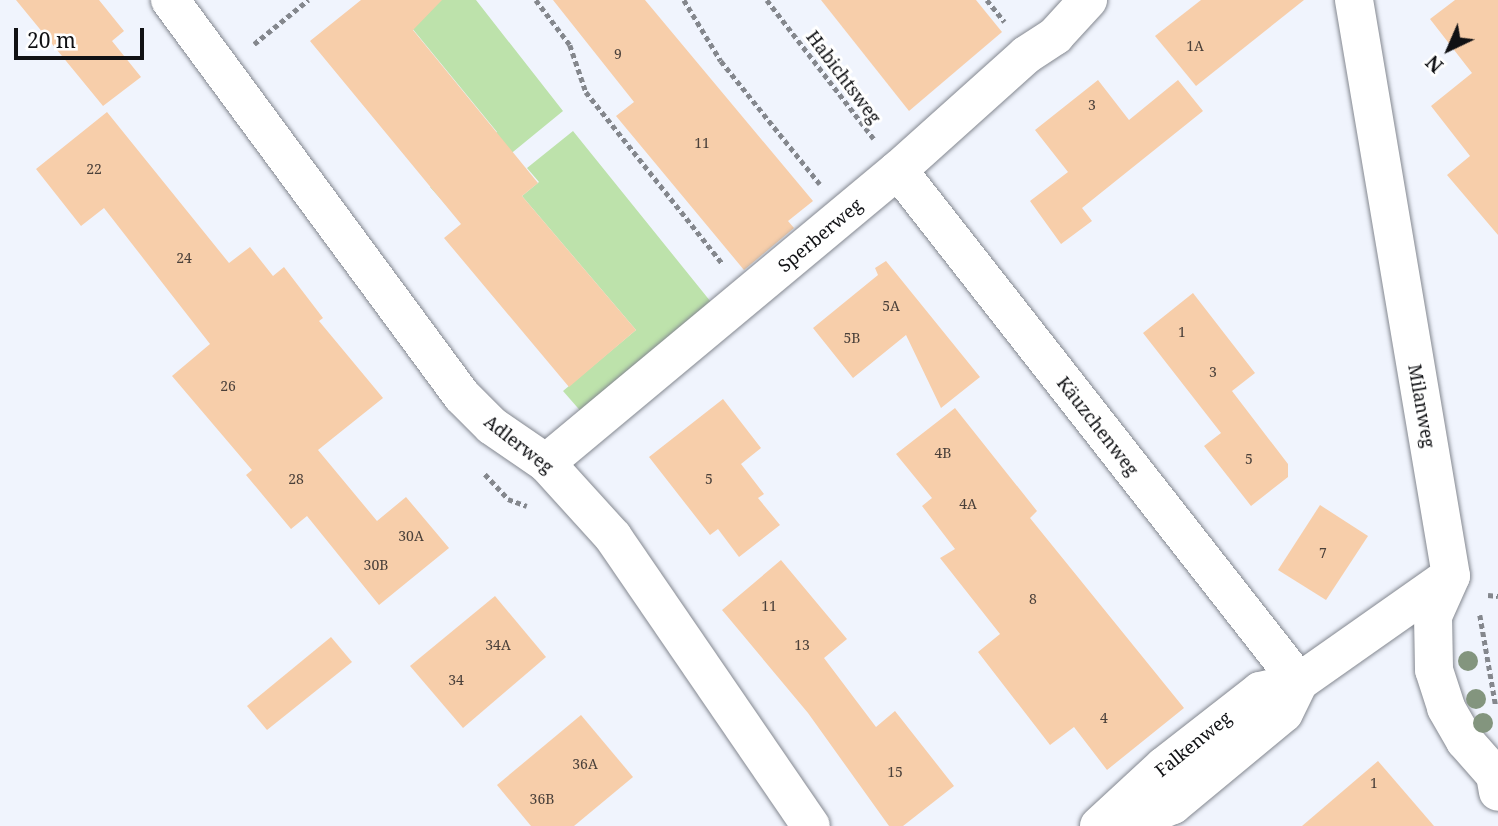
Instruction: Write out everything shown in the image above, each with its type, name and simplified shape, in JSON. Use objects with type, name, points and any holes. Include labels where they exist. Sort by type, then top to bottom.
[{"type":"street","name":"Adlerweg","points":[[170,0],[462,396],[492,426],[546,463],[613,537],[811,826]]},
{"type":"street","name":"Sperberweg","points":[[546,463],[898,170],[970,102],[1055,36],[1088,0]]},
{"type":"street","name":"Milanweg","points":[[1354,0],[1451,576]]},
{"type":"street","name":"Käuzchenweg","points":[[898,170],[1299,682]]},
{"type":"street","name":"Falkenweg","points":[[1098,826],[1164,766],[1260,691],[1299,682],[1451,576]]},
{"type":"street","points":[[1451,576],[1433,616],[1434,670],[1446,708],[1465,741],[1495,775],[1498,792]]},
{"type":"street","name":"Falkenweg","points":[[1124,826],[1173,805],[1284,713],[1299,682]]},
{"type":"path","points":[[221,71],[308,0]]},
{"type":"path","points":[[536,0],[570,45],[586,93],[747,295]]},
{"type":"path","points":[[684,0],[721,61],[845,214]]},
{"type":"path","name":"Habichtsweg","points":[[767,0],[898,170]]},
{"type":"path","points":[[1479,613],[1498,717]]},
{"type":"green space","points":[[389,0],[476,0],[563,111],[447,206],[430,187],[497,132]]},
{"type":"green space","points":[[573,131],[715,307],[584,415],[563,391],[636,330],[522,196],[539,182],[527,168]]},
{"type":"building","points":[[16,0],[99,0],[124,31],[112,41],[141,77],[103,106]]},
{"type":"building","points":[[361,0],[442,0],[413,30],[538,183],[522,196],[636,330],[569,387],[444,238],[461,224],[310,41]]},
{"type":"building","points":[[553,0],[645,0],[813,201],[788,221],[794,228],[744,270],[616,116],[634,102]]},
{"type":"building","points":[[821,0],[976,0],[1002,32],[909,111]]},
{"type":"building","points":[[1201,0],[1304,0],[1196,86],[1155,36]]},
{"type":"building","points":[[1455,0],[1498,0],[1498,235],[1447,175],[1470,156],[1431,106],[1472,73],[1430,19]]},
{"type":"building","points":[[1098,80],[1129,120],[1178,80],[1203,111],[1082,208],[1092,221],[1061,244],[1030,201],[1068,172],[1035,130]]},
{"type":"building","points":[[107,112],[229,263],[250,247],[273,276],[284,267],[323,318],[319,321],[383,398],[318,450],[377,521],[406,497],[449,548],[379,605],[307,516],[291,529],[246,475],[252,470],[172,376],[210,344],[104,208],[81,226],[36,169]]},
{"type":"building","points":[[886,261],[980,377],[941,408],[906,335],[853,378],[813,328],[878,275],[875,268]]},
{"type":"building","points":[[1193,293],[1255,373],[1232,391],[1288,464],[1288,477],[1251,506],[1204,446],[1221,433],[1143,333]]},
{"type":"building","points":[[723,399],[761,448],[741,464],[764,494],[758,498],[780,525],[739,557],[718,529],[710,535],[649,457]]},
{"type":"building","points":[[955,408],[1037,511],[1030,518],[1184,708],[1107,770],[1074,727],[1050,745],[978,652],[1000,634],[940,558],[955,549],[922,506],[932,498],[896,454]]},
{"type":"building","points":[[1320,505],[1368,536],[1326,600],[1278,570]]},
{"type":"building","points":[[781,560],[847,639],[824,658],[876,727],[895,711],[954,786],[903,826],[889,826],[808,713],[722,610]]},
{"type":"building","points":[[495,596],[546,657],[463,728],[410,666]]},
{"type":"building","points":[[331,637],[352,662],[267,730],[247,706]]},
{"type":"building","points":[[581,715],[633,777],[574,826],[531,826],[497,785]]},
{"type":"building","points":[[1378,761],[1434,826],[1302,826]]}]
